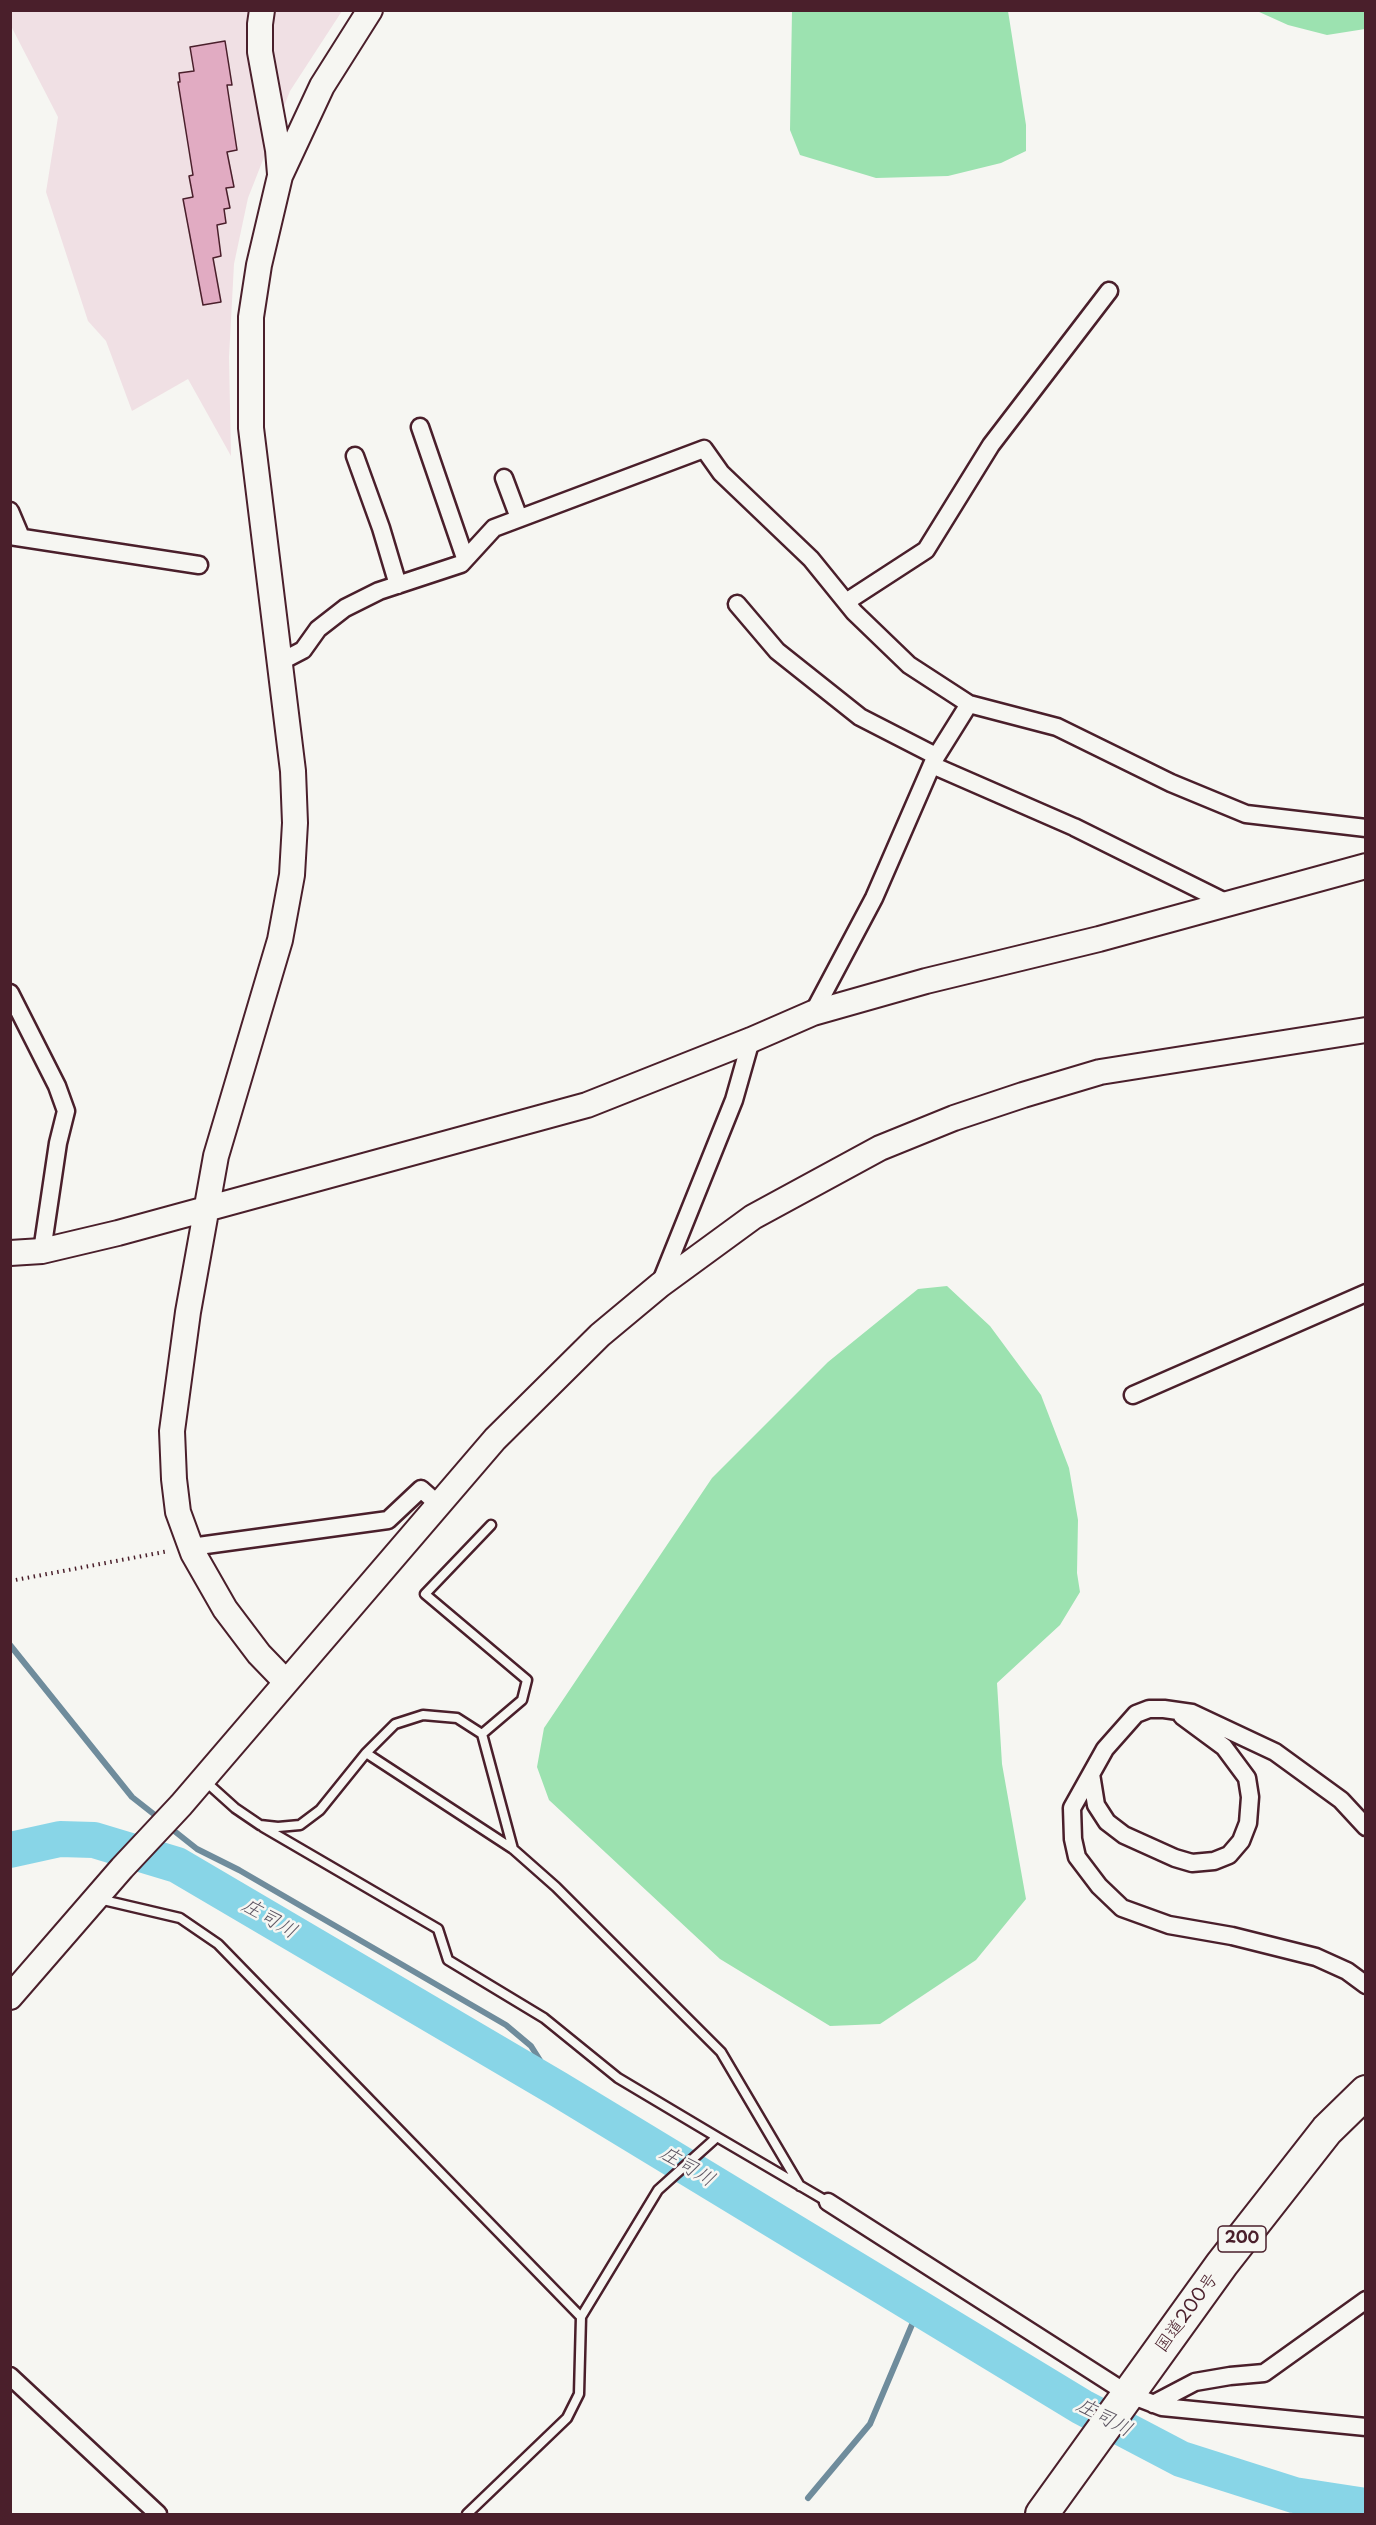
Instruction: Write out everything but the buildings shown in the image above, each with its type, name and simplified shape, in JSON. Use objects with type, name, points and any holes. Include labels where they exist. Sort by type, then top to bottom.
[{"type":"highway","name":"国道200号","points":[[1042,2514],[1087,2452],[1140,2399],[1229,2255],[1328,2130],[1365,2092]]},
{"type":"street","points":[[262,10],[260,52],[278,150],[280,176]]},
{"type":"street","points":[[286,1682],[258,1654],[225,1609],[191,1547],[178,1512],[172,1431],[188,1312],[216,1156],[280,940],[292,875],[295,823],[293,782],[256,482],[249,380],[251,317],[259,265],[280,176],[322,86],[370,10]]},
{"type":"street","points":[[846,602],[926,550],[991,445],[1109,291]]},
{"type":"street","points":[[420,427],[465,558]]},
{"type":"street","points":[[280,662],[303,650],[318,629],[345,608],[398,585],[461,564],[494,528],[704,449],[721,473],[811,559],[846,602],[909,665],[969,705],[1057,727],[1171,783],[1246,814],[1365,828]]},
{"type":"street","points":[[355,456],[381,528],[398,585]]},
{"type":"street","points":[[504,478],[519,518]]},
{"type":"street","points":[[10,511],[16,536],[199,565]]},
{"type":"street","points":[[737,604],[777,651],[860,717],[934,761],[1229,904]]},
{"type":"street","points":[[813,1012],[874,898],[934,761],[969,705]]},
{"type":"street","points":[[10,1254],[42,1251],[118,1233],[587,1105],[751,1040],[813,1012],[1229,904],[1365,866]]},
{"type":"street","points":[[10,993],[57,1086],[66,1111],[58,1143],[42,1251]]},
{"type":"street","points":[[10,1997],[122,1868],[181,1805],[495,1439],[600,1335],[660,1285],[753,1217],[880,1148],[954,1118],[1100,1072],[1365,1030]]},
{"type":"street","points":[[660,1285],[734,1100],[751,1040]]},
{"type":"street","points":[[1133,1395],[1365,1293]]},
{"type":"street","points":[[191,1547],[388,1520],[421,1489],[439,1505]]},
{"type":"street","points":[[1365,1827],[1341,1800],[1275,1752],[1192,1713],[1149,1709],[1136,1714],[1105,1749],[1072,1808],[1073,1839],[1077,1857],[1099,1886],[1122,1908],[1169,1925],[1232,1936],[1316,1957],[1347,1971],[1365,1984]]},
{"type":"street","points":[[1091,1774],[1096,1805],[1107,1822],[1124,1835],[1175,1858],[1192,1863],[1214,1861],[1230,1855],[1241,1841],[1248,1823],[1250,1797],[1247,1778],[1224,1747],[1174,1711]]},
{"type":"street","points":[[828,2202],[1140,2399],[1197,2412],[1365,2427]]},
{"type":"street","points":[[1140,2399],[1195,2382],[1264,2373],[1365,2300]]},
{"type":"street","points":[[10,2376],[158,2514]]},
{"type":"lane","points":[[482,1734],[522,1700],[527,1680],[425,1594],[490,1525]]},
{"type":"lane","points":[[260,1825],[278,1827],[300,1825],[320,1810],[366,1753],[395,1724],[423,1715],[457,1718],[482,1734],[513,1849]]},
{"type":"lane","points":[[366,1753],[513,1849],[556,1887],[721,2052],[800,2186]]},
{"type":"lane","points":[[203,1779],[235,1808],[260,1825],[438,1929],[448,1960],[544,2018],[618,2078],[828,2202]]},
{"type":"lane","points":[[96,1898],[180,1918],[218,1944],[581,2317]]},
{"type":"lane","points":[[467,2514],[567,2418],[579,2394],[581,2317],[658,2190],[717,2137]]},
{"type":"path","points":[[10,1581],[191,1547]]},
{"type":"shaded area","points":[[10,11],[342,11],[290,91],[248,198],[234,264],[229,357],[231,456],[188,379],[132,411],[106,341],[88,321],[46,192],[58,117],[11,26]]},
{"type":"green space","points":[[792,11],[1008,11],[1026,125],[1026,151],[1001,163],[948,176],[876,178],[800,155],[790,130]]},
{"type":"green space","points":[[1257,11],[1365,11],[1365,29],[1327,35],[1288,25]]},
{"type":"green space","points":[[947,1286],[990,1326],[1041,1395],[1069,1468],[1078,1520],[1077,1573],[1080,1592],[1060,1625],[997,1683],[1002,1764],[1026,1899],[976,1960],[880,2024],[830,2026],[720,1959],[549,1800],[537,1767],[544,1728],[712,1478],[828,1362],[918,1289]]},
{"type":"waterway","points":[[10,1645],[132,1797],[160,1819]]},
{"type":"waterway","points":[[168,1826],[197,1849],[239,1870],[506,2025],[531,2046],[558,2089]]},
{"type":"waterway","name":"庄司川","points":[[10,1850],[60,1839],[94,1840],[177,1865],[558,2089],[1082,2407],[1181,2459],[1294,2495],[1366,2506]]},
{"type":"waterway","points":[[808,2498],[870,2424],[919,2308]]}]
